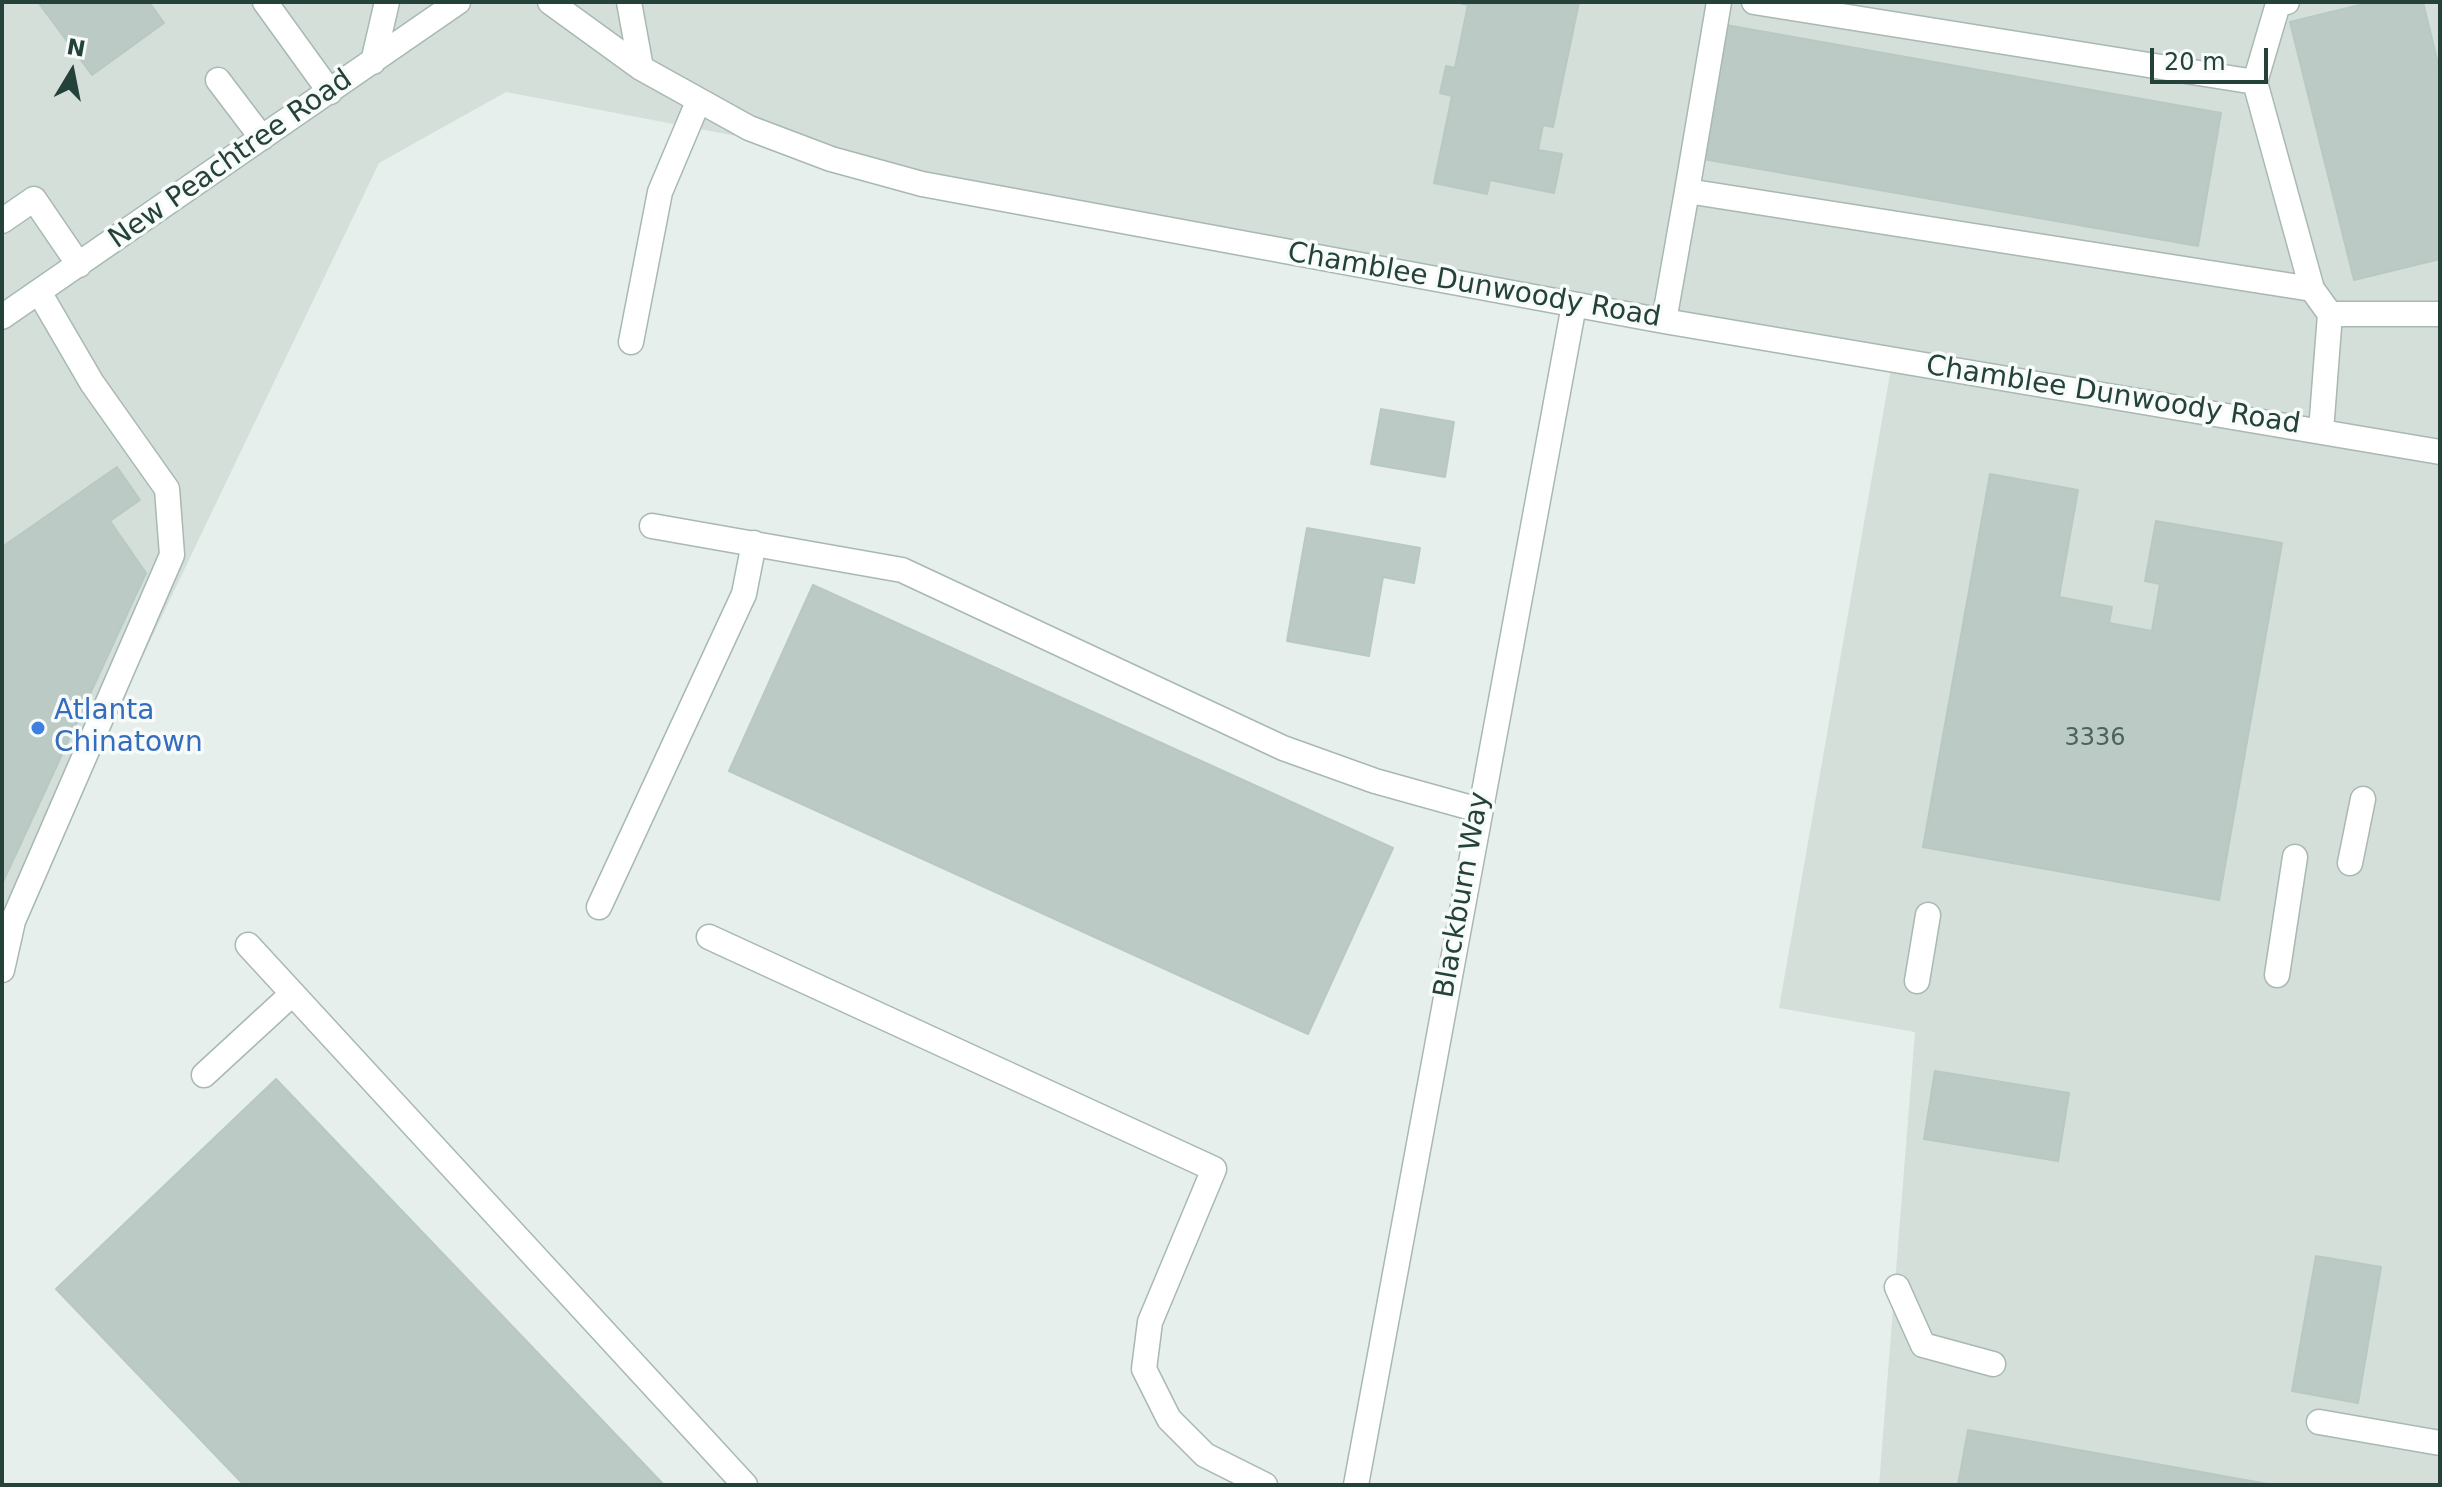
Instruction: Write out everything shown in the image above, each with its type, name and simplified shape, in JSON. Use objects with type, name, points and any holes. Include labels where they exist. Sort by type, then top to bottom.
[{"type":"street","points":[[265,2],[330,92]]},
{"type":"street","points":[[373,62],[387,2]]},
{"type":"street","name":"New Peachtree Road","points":[[2,317],[458,2]]},
{"type":"street","name":"Chamblee Dunwoody Road","points":[[550,2],[641,68],[749,128],[817,154],[922,184],[1664,321],[2440,452]]},
{"type":"street","points":[[629,2],[641,68]]},
{"type":"street","points":[[1664,321],[1719,2]]},
{"type":"street","points":[[1754,2],[2255,82]]},
{"type":"street","points":[[2287,2],[2278,4],[2255,82],[2312,289],[2330,314],[2321,431]]},
{"type":"street","points":[[218,80],[262,138]]},
{"type":"street","points":[[631,342],[660,192],[698,102]]},
{"type":"street","points":[[1687,191],[2312,289]]},
{"type":"street","points":[[2,221],[34,199],[79,265]]},
{"type":"street","points":[[2,970],[13,921],[172,555],[167,489],[92,383],[39,292]]},
{"type":"street","name":"Blackburn Way","points":[[1356,1485],[1574,305]]},
{"type":"street","points":[[2330,314],[2440,314]]},
{"type":"street","points":[[652,526],[902,570],[1283,748],[1375,781],[1479,810]]},
{"type":"street","points":[[599,907],[744,594],[754,543]]},
{"type":"street","points":[[2350,863],[2363,799]]},
{"type":"street","points":[[2277,975],[2295,857]]},
{"type":"street","points":[[1917,981],[1928,915]]},
{"type":"street","points":[[709,937],[1214,1169],[1150,1322],[1144,1369],[1169,1419],[1205,1455],[1265,1485]]},
{"type":"street","points":[[248,945],[745,1485]]},
{"type":"street","points":[[204,1075],[292,994]]},
{"type":"street","points":[[1897,1287],[1923,1345],[1993,1364]]},
{"type":"street","points":[[2319,1422],[2440,1443]]},
{"type":"shaded area","points":[[2,2],[2440,2],[2440,1485],[1879,1485],[1915,1032],[1779,1008],[1893,357],[506,92],[379,163],[2,950]]},
{"type":"building","points":[[38,2],[149,2],[164,23],[92,75]]},
{"type":"building","points":[[1455,2],[1579,2],[1553,127],[1543,125],[1538,150],[1562,154],[1554,193],[1490,180],[1487,194],[1434,183],[1452,96],[1440,93],[1446,66],[1455,68],[1468,5]]},
{"type":"building","points":[[2372,2],[2423,2],[2440,72],[2440,259],[2354,280],[2290,22]]},
{"type":"building","points":[[1726,25],[2221,113],[2198,246],[1703,159]]},
{"type":"building","points":[[1381,409],[1454,422],[1445,477],[1371,464]]},
{"type":"building","name":"Atlanta Chinatown","points":[[117,467],[140,500],[110,521],[146,573],[2,884],[2,547]]},
{"type":"building","points":[[1990,474],[2078,490],[2059,597],[2112,607],[2109,623],[2152,631],[2160,584],[2145,581],[2156,521],[2282,543],[2219,900],[1923,847]]},
{"type":"building","points":[[1307,528],[1420,548],[1414,583],[1383,577],[1369,656],[1287,641]]},
{"type":"building","points":[[813,585],[1393,848],[1308,1034],[729,771]]},
{"type":"building","points":[[1935,1071],[2069,1093],[2058,1161],[1924,1139]]},
{"type":"building","points":[[276,1079],[664,1485],[244,1485],[56,1289]]},
{"type":"building","points":[[2316,1256],[2381,1267],[2358,1403],[2292,1391]]},
{"type":"building","points":[[1968,1430],[2273,1485],[1958,1485]]},
{"type":"place","name":"Atlanta Chinatown","points":[[38,728]]}]
